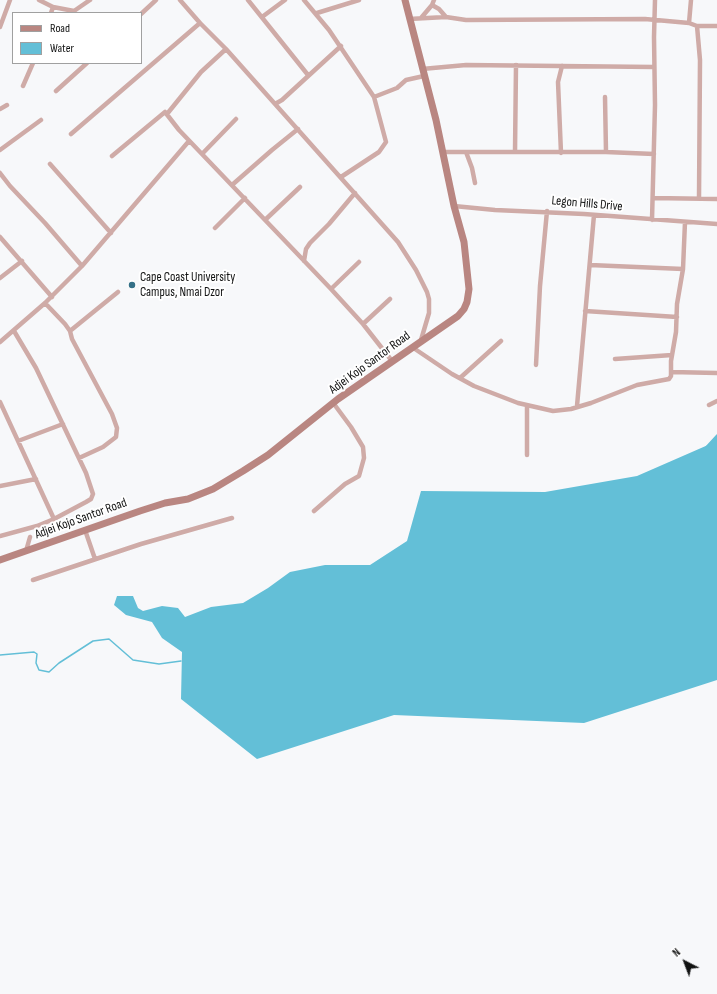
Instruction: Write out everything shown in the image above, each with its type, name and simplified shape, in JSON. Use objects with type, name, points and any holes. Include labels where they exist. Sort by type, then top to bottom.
[{"type":"street","points":[[0,27],[10,0]]},
{"type":"street","points":[[39,0],[53,7],[69,12],[77,10],[90,0]]},
{"type":"street","points":[[142,13],[156,0]]},
{"type":"street","points":[[180,0],[226,49],[398,242],[416,270],[429,299],[429,313],[421,340]]},
{"type":"street","points":[[248,0],[308,75]]},
{"type":"street","points":[[262,17],[284,0]]},
{"type":"street","points":[[304,0],[317,13],[341,46],[374,97],[386,142],[379,152],[341,177]]},
{"type":"street","points":[[317,13],[359,0]]},
{"type":"street","name":"Adjei Kojo Santor Road","points":[[0,560],[165,503],[188,499],[213,489],[268,454],[392,361],[458,316],[464,309],[468,296],[469,283],[466,251],[405,0]]},
{"type":"street","points":[[652,220],[655,105],[655,0]]},
{"type":"street","points":[[689,23],[690,0]]},
{"type":"street","points":[[421,18],[433,2],[446,17]]},
{"type":"street","points":[[51,12],[53,7]]},
{"type":"street","points":[[409,19],[446,17],[466,20],[645,20],[689,23],[697,26],[717,26]]},
{"type":"street","points":[[71,134],[200,23]]},
{"type":"street","points":[[697,26],[700,60],[699,198]]},
{"type":"street","points":[[275,104],[282,100],[341,46]]},
{"type":"street","points":[[167,114],[201,72],[226,49]]},
{"type":"street","points":[[24,86],[33,64]]},
{"type":"street","points":[[56,91],[86,64]]},
{"type":"street","points":[[374,97],[394,90],[406,80],[423,72],[462,65],[654,67]]},
{"type":"street","points":[[515,152],[516,65]]},
{"type":"street","points":[[561,152],[558,82],[562,66]]},
{"type":"street","points":[[605,97],[606,152]]},
{"type":"street","points":[[0,109],[7,105]]},
{"type":"street","points":[[112,156],[164,112],[167,114],[202,154],[363,324],[392,361]]},
{"type":"street","points":[[202,154],[236,119]]},
{"type":"street","points":[[0,150],[41,120]]},
{"type":"street","points":[[232,185],[298,129]]},
{"type":"street","points":[[0,342],[52,297],[82,266],[189,140]]},
{"type":"street","points":[[443,152],[606,152],[654,154]]},
{"type":"street","points":[[466,152],[472,168],[475,183]]},
{"type":"street","points":[[50,164],[111,233]]},
{"type":"street","points":[[0,173],[82,266]]},
{"type":"street","points":[[265,220],[300,187]]},
{"type":"street","points":[[304,261],[306,249],[310,243],[329,224],[355,193]]},
{"type":"street","points":[[215,228],[245,198]]},
{"type":"street","points":[[653,198],[717,199]]},
{"type":"street","name":"Legon Hills Drive","points":[[454,206],[495,210],[547,211],[717,224]]},
{"type":"street","points":[[536,366],[540,286],[547,211]]},
{"type":"street","points":[[577,406],[594,215]]},
{"type":"street","points":[[412,347],[439,366],[474,386],[527,406],[553,410],[562,410],[591,403],[637,385],[669,378],[671,376],[670,365],[676,336],[677,304],[683,270],[685,222]]},
{"type":"street","points":[[0,237],[52,297]]},
{"type":"street","points":[[0,278],[22,261]]},
{"type":"street","points":[[331,289],[359,262]]},
{"type":"street","points":[[590,265],[683,270]]},
{"type":"street","points":[[70,331],[118,292]]},
{"type":"street","points":[[363,324],[390,299]]},
{"type":"street","points":[[45,303],[70,331],[72,339],[112,414],[117,428],[116,436],[102,447],[79,458]]},
{"type":"street","points":[[585,311],[676,317]]},
{"type":"street","points":[[0,536],[37,526],[54,519],[91,499],[93,494],[86,473],[63,424],[32,361],[14,330]]},
{"type":"street","points":[[460,378],[501,341]]},
{"type":"street","points":[[615,359],[672,355]]},
{"type":"street","points":[[671,372],[717,373]]},
{"type":"street","points":[[709,405],[717,401]]},
{"type":"street","points":[[0,402],[54,519]]},
{"type":"street","points":[[314,511],[343,486],[359,476],[364,458],[363,447],[334,404]]},
{"type":"street","points":[[527,406],[527,455]]},
{"type":"street","points":[[18,441],[63,424]]},
{"type":"street","points":[[0,486],[36,479]]},
{"type":"street","points":[[33,580],[141,544],[232,518]]},
{"type":"street","points":[[85,530],[95,559]]},
{"type":"street","points":[[25,552],[30,537]]},
{"type":"water","points":[[717,435],[717,680],[584,723],[394,715],[257,759],[181,699],[182,652],[162,638],[152,622],[126,615],[114,605],[117,596],[133,596],[138,608],[143,611],[162,606],[178,608],[185,617],[211,607],[243,603],[268,588],[290,572],[325,565],[370,565],[407,541],[421,491],[545,492],[637,476],[708,445]]},
{"type":"waterway","points":[[706,447],[717,435]]},
{"type":"waterway","points":[[0,655],[34,652],[37,654],[36,663],[39,670],[49,672],[59,663],[93,641],[109,639],[133,660],[159,664],[181,661]]},
{"type":"place","name":"Cape Coast University Campus, Nmai Dzor","points":[[132,285]]}]
